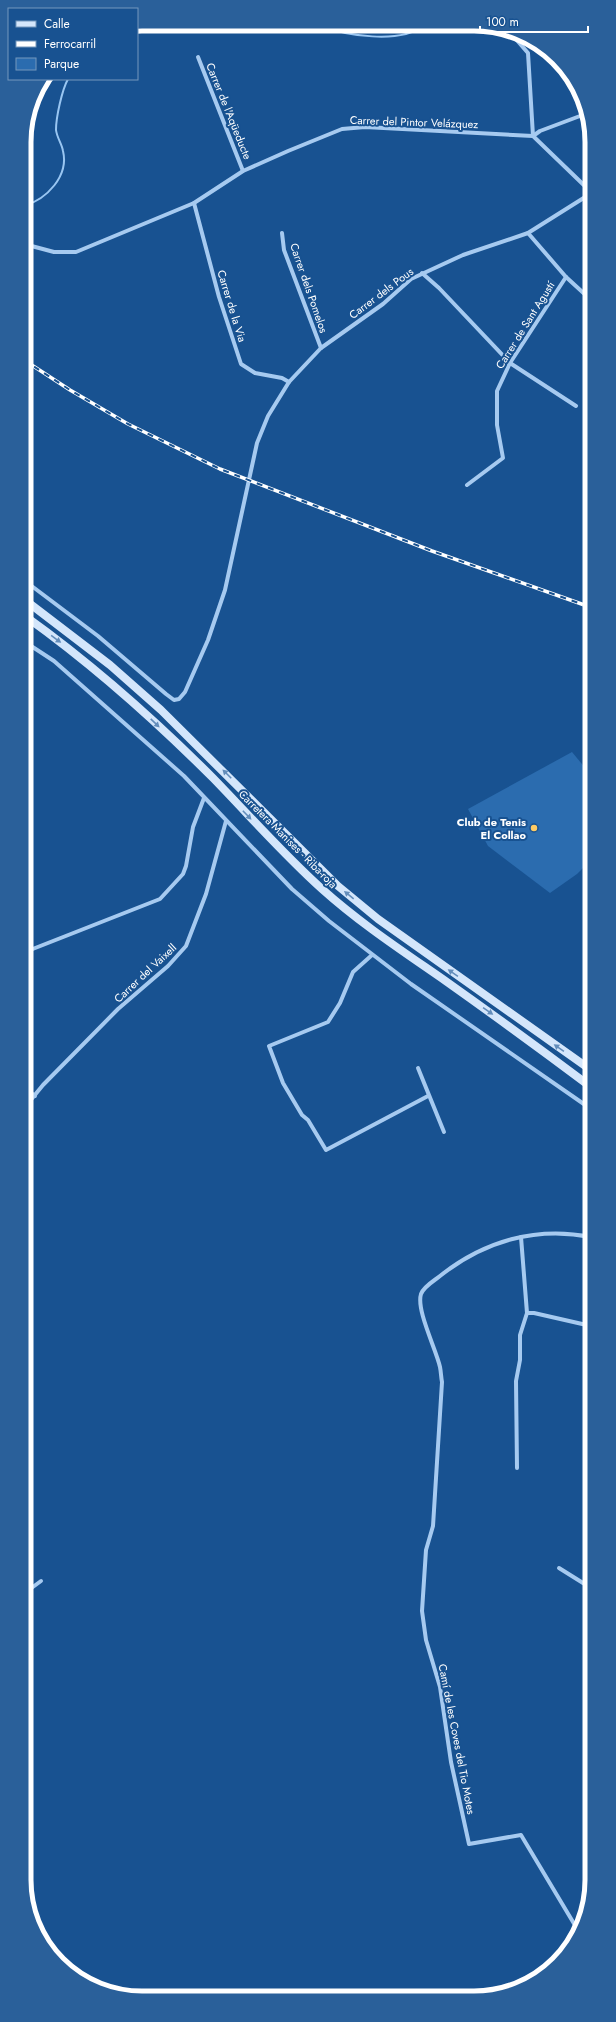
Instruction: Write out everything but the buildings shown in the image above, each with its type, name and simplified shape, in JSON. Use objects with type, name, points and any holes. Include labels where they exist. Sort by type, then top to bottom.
[{"type":"main road","name":"Carretera Manises - Riba-roja","points":[[31,605],[110,665],[161,710],[338,886],[390,928],[585,1066]]},
{"type":"main road","name":"Carretera Manises - Riba-roja","points":[[31,620],[72,650],[149,717],[213,778],[296,864],[349,911],[387,941],[513,1028],[585,1082]]},
{"type":"street","points":[[518,40],[528,53],[532,136],[585,186]]},
{"type":"street","name":"Carrer de l'Aqüeducte","points":[[198,57],[243,171]]},
{"type":"street","name":"Carrer del Pintor Velázquez","points":[[31,246],[54,252],[76,252],[194,203],[243,171],[342,129],[365,127],[532,136],[540,131],[582,115]]},
{"type":"street","name":"Carrer dels Pous","points":[[31,586],[98,636],[166,694],[174,700],[179,699],[185,692],[208,640],[225,590],[233,559],[257,443],[268,416],[289,382],[320,348],[383,304],[411,279],[463,255],[528,233],[585,197]]},
{"type":"street","name":"Carrer de la Via","points":[[194,203],[219,297],[241,364],[255,373],[282,378],[289,382]]},
{"type":"street","name":"Carrer dels Pomelos","points":[[282,233],[284,250],[320,348]]},
{"type":"street","points":[[528,233],[566,276],[585,294]]},
{"type":"street","points":[[422,273],[439,288],[510,363],[576,406]]},
{"type":"street","name":"Carrer de Sant Agustí","points":[[467,485],[503,458],[498,425],[497,391],[510,363],[566,276]]},
{"type":"street","points":[[31,646],[54,661],[140,735],[184,776],[226,822],[292,889],[372,955],[410,984],[585,1105]]},
{"type":"street","points":[[31,950],[160,899],[183,874],[193,827],[204,798]]},
{"type":"street","name":"Carrer del Vaixell","points":[[31,1100],[43,1085],[113,1014],[168,966],[186,946],[206,894],[226,822]]},
{"type":"street","points":[[372,955],[353,972],[340,1002],[328,1022],[269,1046],[276,1069],[302,1115],[308,1120],[326,1150],[428,1096]]},
{"type":"street","points":[[418,1068],[428,1096],[444,1132]]},
{"type":"street","points":[[31,1093],[35,1096]]},
{"type":"street","name":"Camí de les Coves del Tio Motes","points":[[575,1926],[521,1835],[469,1844],[451,1762],[440,1687],[426,1640],[422,1611],[426,1550],[433,1526],[442,1382],[440,1367],[420,1306],[421,1294],[425,1287],[456,1264],[477,1251],[521,1237],[568,1233],[585,1236]]},
{"type":"street","points":[[518,1468],[516,1382],[520,1360],[520,1335],[527,1313],[521,1237]]},
{"type":"street","points":[[527,1313],[585,1324]]},
{"type":"street","points":[[559,1568],[585,1584]]},
{"type":"street","points":[[31,1588],[41,1581]]},
{"type":"green space","name":"Club de Tenis El Collao","points":[[572,752],[585,768],[585,866],[577,874],[550,893],[488,846],[468,809]]},
{"type":"waterway","points":[[339,31],[357,35],[372,36],[401,35],[415,31]]},
{"type":"waterway","points":[[31,204],[48,192],[59,178],[63,169],[63,151],[56,130],[56,125],[58,111],[68,80]]},
{"type":"railway","points":[[31,365],[70,390],[128,424],[220,469],[432,551],[585,605]]},
{"type":"place","name":"Club de Tenis El Collao","points":[[534,828]]}]
